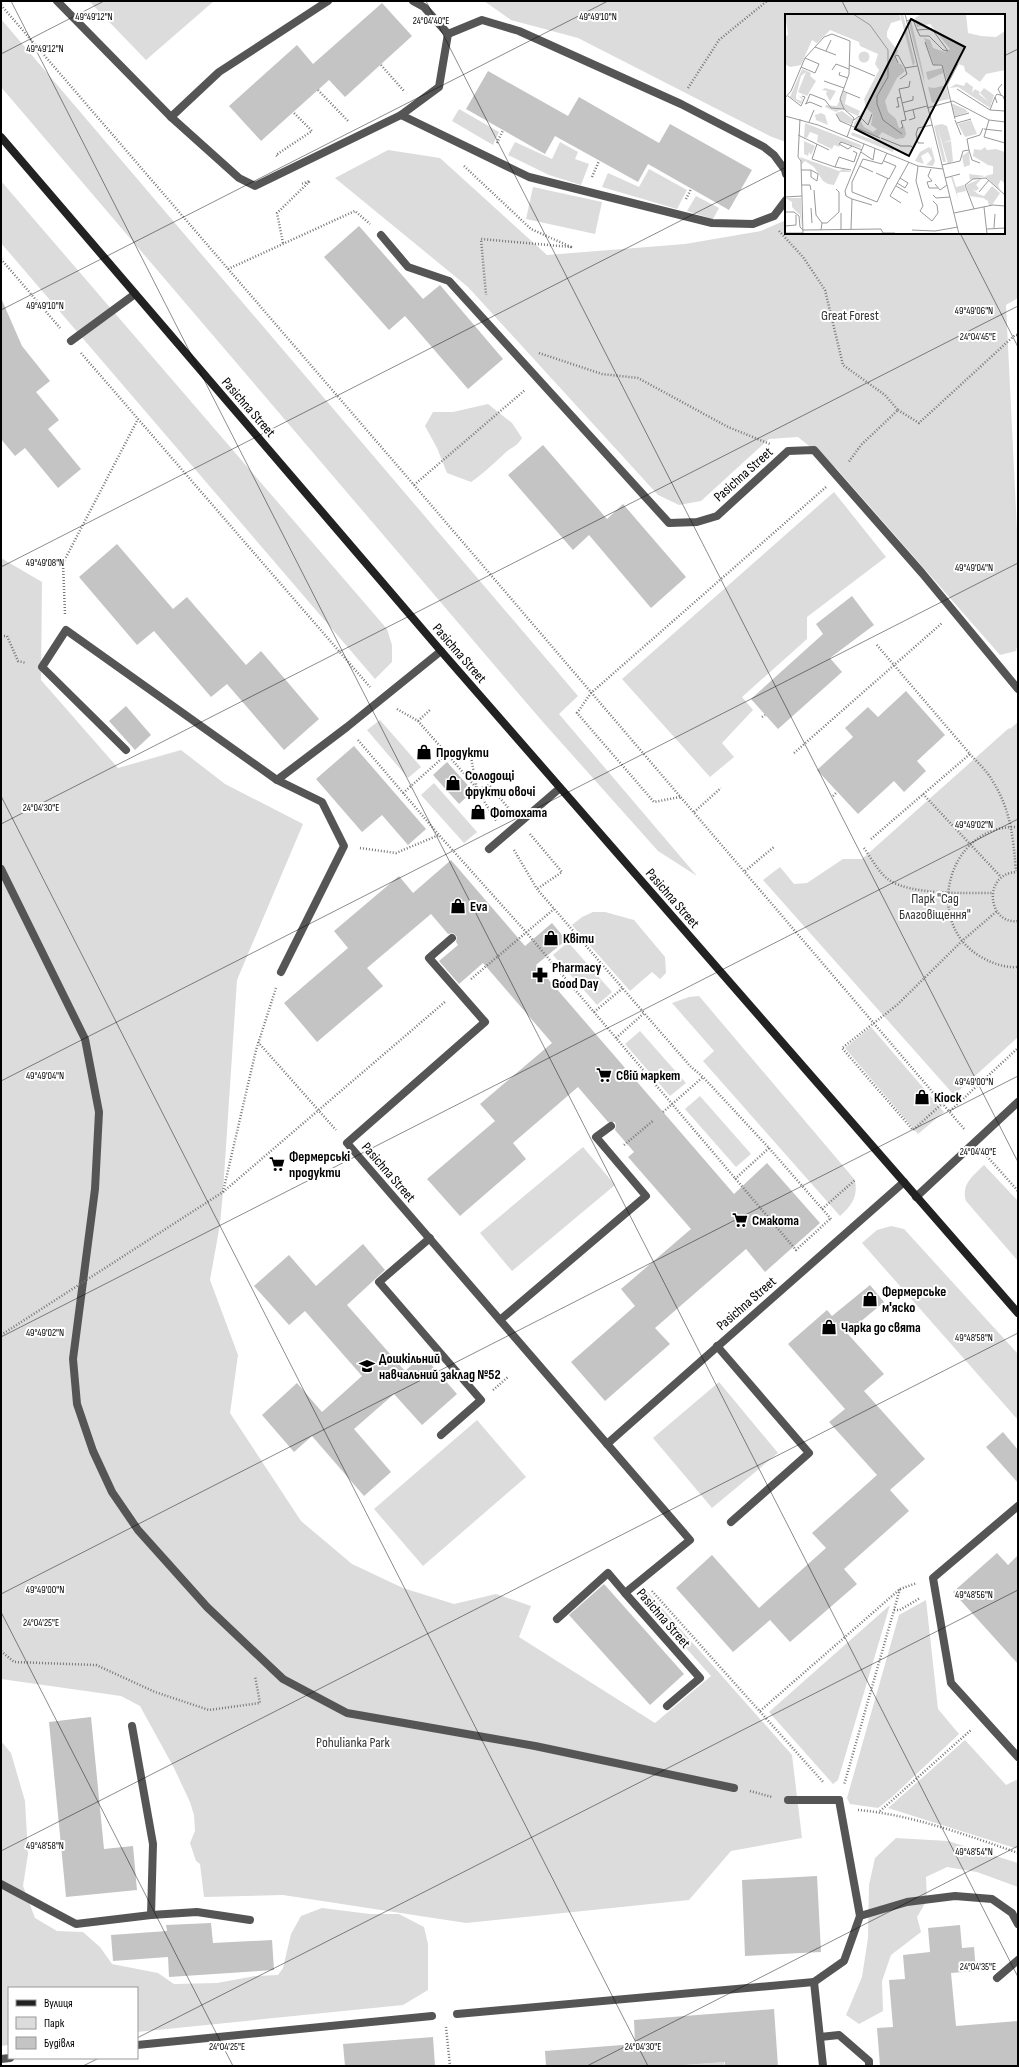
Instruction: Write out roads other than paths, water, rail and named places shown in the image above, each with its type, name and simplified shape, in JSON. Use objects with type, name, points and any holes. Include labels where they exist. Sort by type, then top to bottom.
[{"type":"main road","name":"Pasichna Street","points":[[1,137],[441,651],[1018,1313]]},
{"type":"street","points":[[57,1],[171,117],[238,178],[255,186],[401,114],[439,87],[448,34]]},
{"type":"street","points":[[171,117],[219,72],[328,1]]},
{"type":"street","points":[[412,1],[424,7],[448,34]]},
{"type":"street","points":[[448,34],[482,20],[519,31],[681,104],[751,140],[774,154],[785,170]]},
{"type":"street","points":[[401,114],[529,177],[712,223],[753,224],[774,216],[785,201]]},
{"type":"street","name":"Pasichna Street","points":[[381,234],[408,267],[449,281],[669,523],[697,522],[717,516],[788,451],[814,450],[838,476],[1018,689]]},
{"type":"street","points":[[71,342],[135,294]]},
{"type":"street","points":[[126,750],[42,667],[66,630],[277,780],[322,802],[344,846],[281,972]]},
{"type":"street","points":[[277,780],[348,727],[380,699],[441,651]]},
{"type":"street","points":[[489,849],[560,788]]},
{"type":"street","points":[[1,869],[85,1040],[99,1112],[95,1189],[73,1359],[77,1404],[93,1451],[109,1486],[138,1530],[207,1607],[283,1679],[347,1713],[549,1749],[734,1788]]},
{"type":"street","name":"Pasichna Street","points":[[452,938],[429,958],[485,1022],[347,1143],[690,1540],[625,1593],[700,1678],[667,1706]]},
{"type":"street","points":[[916,1197],[1018,1102]]},
{"type":"street","points":[[500,1320],[646,1196],[596,1137],[611,1126]]},
{"type":"street","name":"Pasichna Street","points":[[607,1444],[904,1182]]},
{"type":"street","points":[[430,1238],[379,1282],[481,1400],[441,1435]]},
{"type":"street","points":[[717,1346],[809,1453],[731,1522]]},
{"type":"street","points":[[1018,1506],[933,1578],[951,1683],[1018,1757]]},
{"type":"street","points":[[557,1619],[608,1573],[625,1593]]},
{"type":"street","points":[[132,1726],[153,1844],[151,1915]]},
{"type":"street","points":[[457,2014],[814,1982],[844,1961],[860,1916],[840,1800],[788,1800]]},
{"type":"street","points":[[1,1884],[76,1924],[151,1915],[197,1912],[250,1920]]},
{"type":"street","points":[[860,1916],[907,1902],[955,1896],[992,1899],[1012,1913],[1018,1924]]},
{"type":"street","points":[[997,1978],[1018,1960]]},
{"type":"street","points":[[814,1982],[823,2066]]},
{"type":"street","points":[[138,2046],[432,2016]]},
{"type":"street","points":[[820,2037],[839,2035],[869,2060],[869,2066]]},
{"type":"place","name":"Продукти","points":[[424,752]]},
{"type":"place","name":"Солодощі фрукти овочі","points":[[453,783]]},
{"type":"place","name":"Фотохата","points":[[478,812]]},
{"type":"place","name":"Eva","points":[[458,906]]},
{"type":"place","name":"Квіти","points":[[551,938]]},
{"type":"place","name":"Pharmacy Good Day","points":[[540,975]]},
{"type":"place","name":"Свій маркет","points":[[604,1075]]},
{"type":"place","name":"Кіоск","points":[[922,1097]]},
{"type":"place","name":"Фермерські продукти","points":[[277,1164]]},
{"type":"place","name":"Смакота","points":[[740,1220]]},
{"type":"place","name":"Фермерське м'яско","points":[[870,1299]]},
{"type":"place","name":"Чарка до свята","points":[[829,1327]]},
{"type":"place","name":"Дошкільний навчальний заклад №52","points":[[367,1366]]},
{"type":"park label","name":"Great Forest","points":[[850,315]]},
{"type":"park label","name":"Парк \"Сад Благовіщення\"","points":[[935,906]]},
{"type":"park label","name":"Pohulianka Park","points":[[353,1742]]}]
